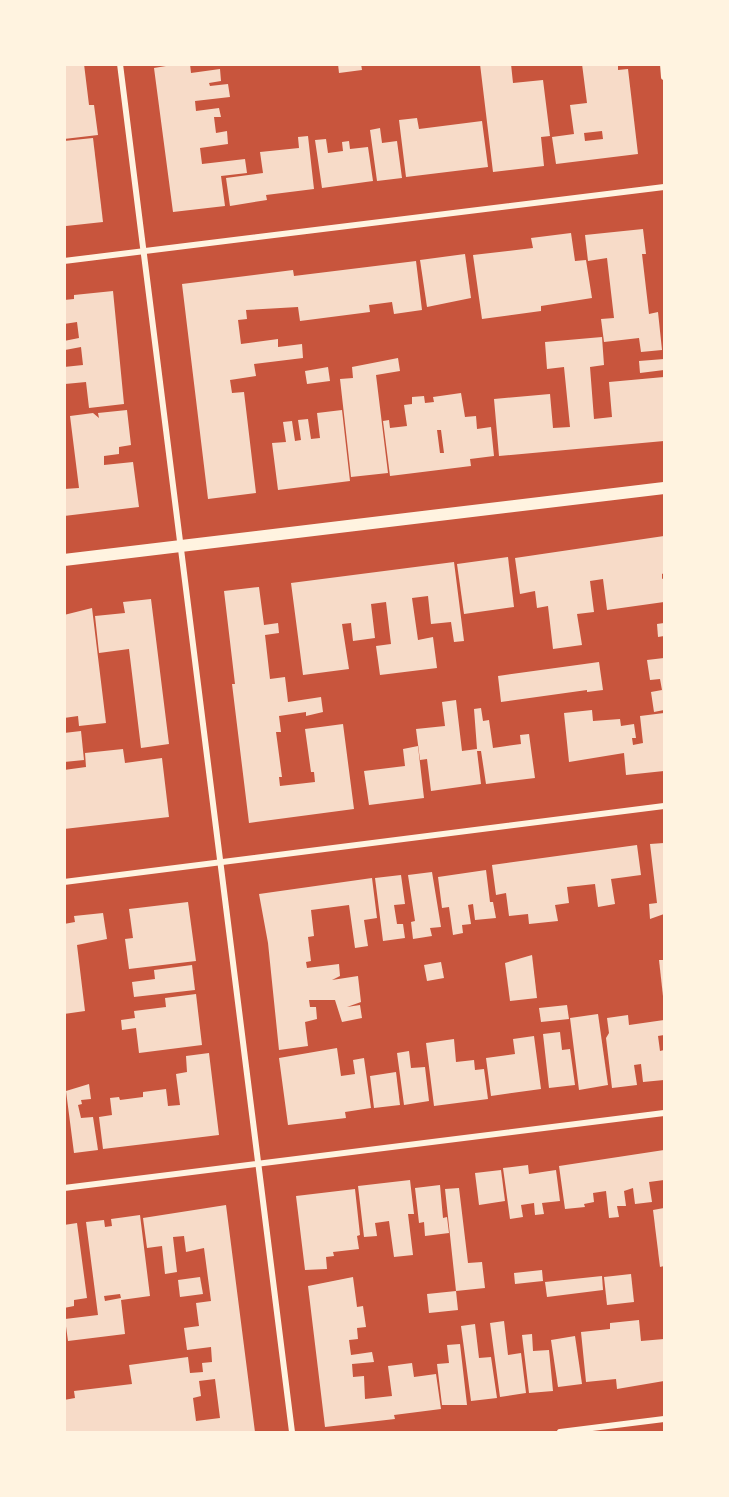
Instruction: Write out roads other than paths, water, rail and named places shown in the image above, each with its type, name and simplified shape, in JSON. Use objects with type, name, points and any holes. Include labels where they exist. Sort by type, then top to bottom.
[{"type":"main road","points":[[64,560],[181,548],[664,488]]},
{"type":"street","points":[[120,64],[292,1432]]},
{"type":"street","points":[[663,64],[664,77]]},
{"type":"street","points":[[64,261],[664,187]]},
{"type":"street","points":[[64,882],[664,806]]},
{"type":"street","points":[[64,1188],[664,1113]]},
{"type":"street","points":[[560,1432],[664,1419]]}]
